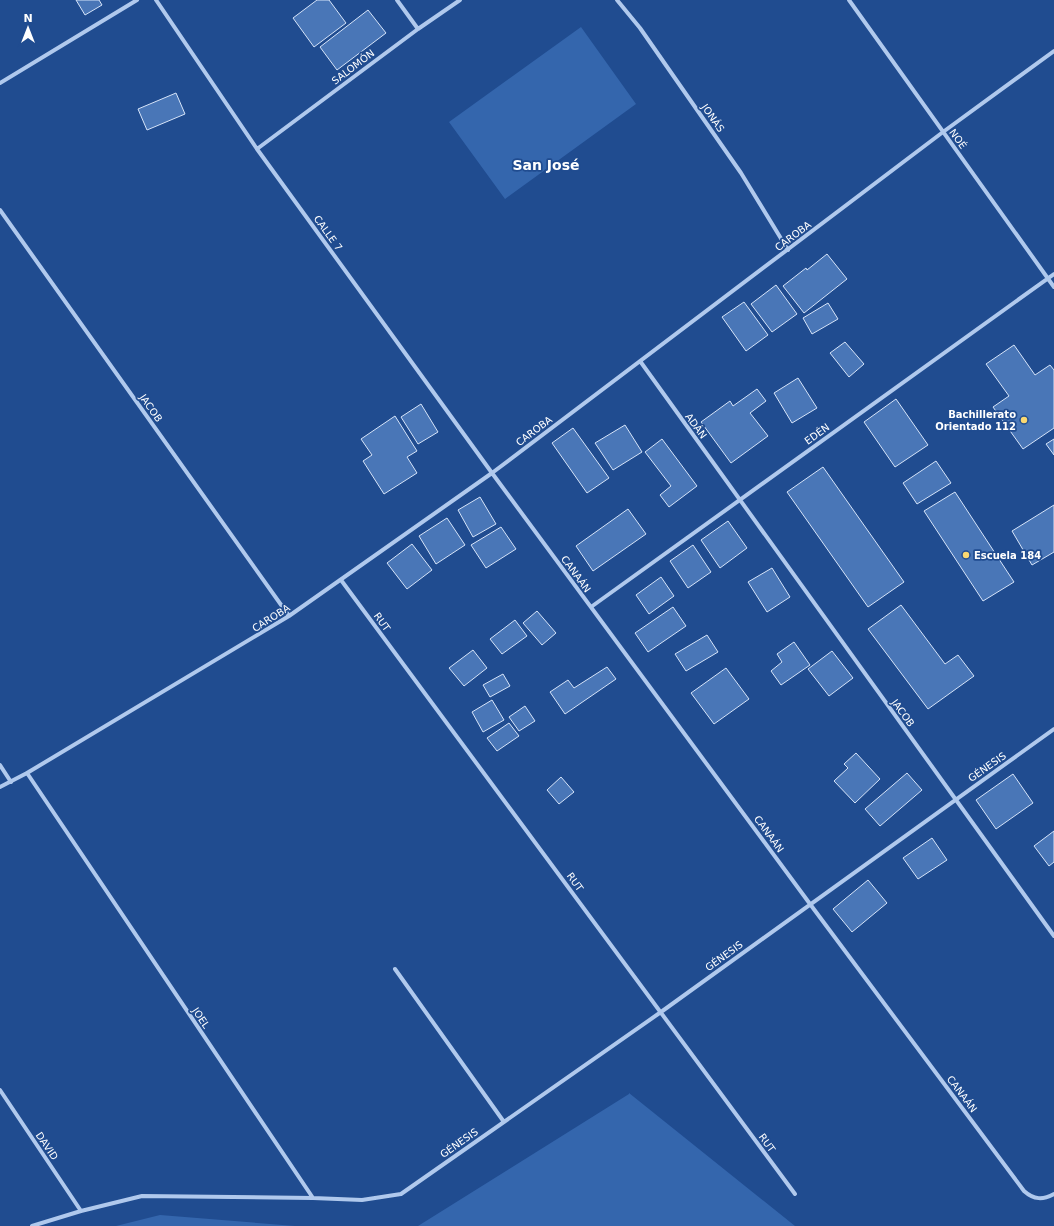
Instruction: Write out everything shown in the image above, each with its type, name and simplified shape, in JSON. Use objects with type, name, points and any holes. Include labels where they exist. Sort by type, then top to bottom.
[{"type":"street","points":[[0,83],[137,0]]},
{"type":"street","name":"CALLE 7","points":[[156,0],[257,149],[492,473]]},
{"type":"street","points":[[397,0],[418,29]]},
{"type":"street","name":"SALOMÓN","points":[[257,149],[418,29],[460,0]]},
{"type":"street","name":"JONÁS","points":[[617,0],[640,28],[741,173],[788,250]]},
{"type":"street","name":"NOÉ","points":[[849,0],[1054,287]]},
{"type":"street","name":"CAROBA","points":[[0,787],[27,773],[289,616],[341,580],[492,473],[943,132],[1054,51]]},
{"type":"street","name":"JACOB","points":[[0,210],[289,616]]},
{"type":"street","name":"EDÉN","points":[[591,607],[1054,274]]},
{"type":"street","name":"ADÁN","points":[[640,362],[739,500]]},
{"type":"street","name":"CANAÁN","points":[[492,473],[1024,1191],[1030,1196],[1038,1198],[1048,1197],[1054,1194]]},
{"type":"street","name":"JACOB","points":[[739,500],[1054,936]]},
{"type":"street","name":"RUT","points":[[341,580],[796,1194]]},
{"type":"street","name":"GÉNESIS","points":[[313,1198],[362,1200],[401,1194],[661,1012],[1054,729]]},
{"type":"street","points":[[0,765],[11,782]]},
{"type":"street","name":"JOEL","points":[[27,773],[313,1198]]},
{"type":"street","points":[[395,969],[504,1122]]},
{"type":"street","name":"DAVID","points":[[0,1090],[81,1211]]},
{"type":"street","points":[[32,1226],[81,1211],[142,1196],[313,1198]]},
{"type":"shaded area","points":[[581,27],[636,104],[505,199],[449,122]]},
{"type":"shaded area","points":[[629,1094],[795,1226],[418,1226]]},
{"type":"shaded area","points":[[160,1215],[295,1226],[116,1226]]},
{"type":"building","points":[[76,0],[99,0],[102,5],[85,15]]},
{"type":"building","points":[[317,0],[329,0],[346,23],[314,47],[293,18]]},
{"type":"building","points":[[368,10],[386,33],[337,70],[320,47]]},
{"type":"building","points":[[176,93],[185,114],[147,130],[138,109]]},
{"type":"building","points":[[827,254],[847,279],[804,313],[783,286]]},
{"type":"building","points":[[776,285],[797,314],[772,332],[751,304]]},
{"type":"building","points":[[744,302],[768,335],[746,351],[722,317]]},
{"type":"building","points":[[828,303],[838,319],[812,334],[803,318]]},
{"type":"building","points":[[845,342],[864,364],[849,377],[830,353]]},
{"type":"building","points":[[1014,345],[1035,375],[1050,365],[1054,370],[1054,428],[1023,449],[993,407],[1009,396],[986,364]]},
{"type":"building","points":[[798,378],[817,408],[792,423],[774,393]]},
{"type":"building","points":[[757,389],[766,401],[750,413],[768,436],[731,463],[701,422],[730,401],[733,406]]},
{"type":"building","points":[[896,399],[928,445],[895,467],[864,422]]},
{"type":"building","points":[[421,404],[438,432],[418,444],[401,417]]},
{"type":"building","points":[[395,416],[417,451],[407,457],[417,473],[384,494],[363,461],[372,455],[361,439]]},
{"type":"building","points":[[625,425],[642,452],[613,470],[595,443]]},
{"type":"building","points":[[573,428],[609,478],[587,493],[552,443]]},
{"type":"building","points":[[662,439],[697,486],[669,507],[660,495],[671,486],[645,452]]},
{"type":"building","points":[[1054,439],[1054,455],[1046,444]]},
{"type":"building","points":[[936,461],[951,483],[917,504],[903,483]]},
{"type":"building","points":[[823,467],[904,582],[868,607],[787,492]]},
{"type":"building","points":[[955,492],[1014,582],[983,601],[924,511]]},
{"type":"building","points":[[480,497],[496,524],[473,537],[458,510]]},
{"type":"building","points":[[1054,505],[1054,552],[1032,565],[1012,531]]},
{"type":"building","points":[[628,509],[646,534],[593,571],[576,546]]},
{"type":"building","points":[[447,518],[465,545],[436,564],[419,536]]},
{"type":"building","points":[[728,521],[747,548],[720,568],[701,540]]},
{"type":"building","points":[[501,527],[516,549],[486,568],[471,545]]},
{"type":"building","points":[[412,544],[432,570],[407,589],[387,563]]},
{"type":"building","points":[[693,545],[711,572],[688,588],[670,561]]},
{"type":"building","points":[[772,568],[790,597],[767,612],[748,582]]},
{"type":"building","points":[[661,577],[674,596],[649,614],[636,595]]},
{"type":"building","points":[[901,605],[945,664],[958,655],[974,676],[928,709],[868,629]]},
{"type":"building","points":[[673,607],[686,626],[648,652],[635,633]]},
{"type":"building","points":[[537,611],[556,633],[542,645],[523,623]]},
{"type":"building","points":[[515,620],[527,636],[502,654],[490,639]]},
{"type":"building","points":[[707,635],[718,652],[686,671],[675,654]]},
{"type":"building","points":[[794,642],[810,665],[781,685],[771,671],[782,662],[777,654]]},
{"type":"building","points":[[473,650],[487,668],[464,686],[449,668]]},
{"type":"building","points":[[832,651],[853,678],[829,696],[808,669]]},
{"type":"building","points":[[607,667],[616,679],[565,714],[550,692],[568,680],[574,688]]},
{"type":"building","points":[[726,668],[749,699],[714,724],[691,693]]},
{"type":"building","points":[[503,674],[510,686],[490,697],[483,685]]},
{"type":"building","points":[[492,700],[504,720],[483,732],[472,712]]},
{"type":"building","points":[[525,706],[535,721],[519,731],[509,717]]},
{"type":"building","points":[[509,723],[519,736],[497,751],[487,738]]},
{"type":"building","points":[[856,753],[880,779],[855,803],[834,781],[848,768],[844,764]]},
{"type":"building","points":[[907,773],[922,790],[880,826],[865,809]]},
{"type":"building","points":[[1013,774],[1033,803],[996,829],[976,800]]},
{"type":"building","points":[[561,777],[574,792],[559,804],[547,790]]},
{"type":"building","points":[[1054,831],[1054,862],[1049,866],[1034,846]]},
{"type":"building","points":[[932,838],[947,860],[918,879],[903,858]]},
{"type":"building","points":[[868,880],[887,903],[852,932],[833,909]]},
{"type":"place","name":"Bachillerato Orientado 112","points":[[1024,420]]},
{"type":"place","name":"Escuela 184","points":[[966,555]]},
{"type":"district","name":"San José","points":[[546,165]]}]
